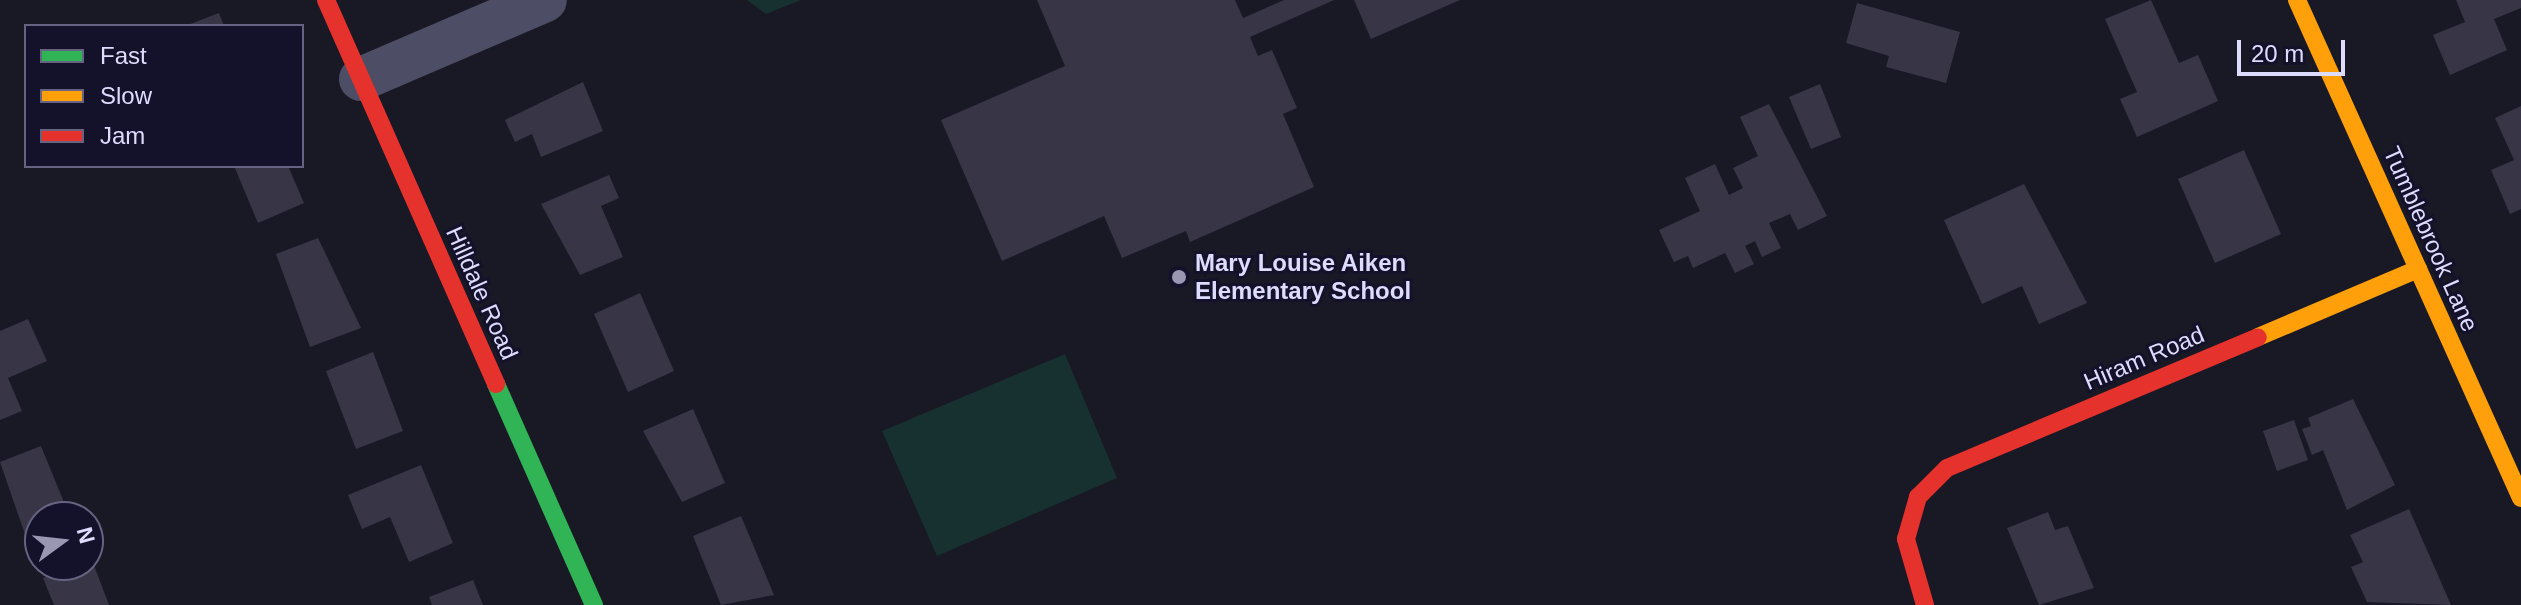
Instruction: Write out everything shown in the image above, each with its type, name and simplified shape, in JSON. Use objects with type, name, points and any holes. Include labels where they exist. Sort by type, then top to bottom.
[{"type":"street","name":"Hilldale Road","points":[[326,0],[594,605]]},
{"type":"street","points":[[361,79],[545,0]]},
{"type":"street","name":"Tumblebrook Lane","points":[[2297,0],[2521,498]]},
{"type":"street","name":"Hiram Road","points":[[1925,605],[1906,539],[1910,516],[1947,468],[2418,269]]},
{"type":"green space","points":[[747,0],[801,0],[766,14]]},
{"type":"green space","points":[[1065,354],[1117,478],[937,556],[882,431]]},
{"type":"building","points":[[1037,0],[1235,0],[1243,18],[1284,0],[1334,0],[1250,37],[1258,56],[1272,50],[1297,108],[1283,114],[1314,187],[1190,242],[1186,231],[1122,258],[1104,216],[1002,261],[941,120],[1065,66]]},
{"type":"building","points":[[1354,0],[1460,0],[1371,39]]},
{"type":"building","points":[[2151,0],[2179,63],[2198,55],[2218,101],[2137,137],[2120,99],[2137,92],[2105,19]]},
{"type":"building","points":[[2456,0],[2521,0],[2521,8],[2494,19],[2507,50],[2450,75],[2433,35],[2465,22]]},
{"type":"building","points":[[1857,3],[1960,32],[1946,83],[1886,67],[1889,56],[1846,43]]},
{"type":"building","points":[[219,13],[223,24],[190,24]]},
{"type":"building","points":[[583,82],[603,131],[541,157],[532,134],[515,142],[505,120]]},
{"type":"building","points":[[1820,84],[1841,137],[1811,149],[1789,97]]},
{"type":"building","points":[[1769,104],[1827,216],[1798,230],[1790,214],[1769,223],[1781,248],[1762,257],[1755,241],[1745,246],[1754,264],[1735,273],[1725,253],[1693,268],[1688,256],[1674,262],[1659,230],[1700,211],[1685,178],[1715,164],[1729,195],[1743,188],[1733,168],[1758,156],[1740,117]]},
{"type":"building","points":[[2521,106],[2521,209],[2510,214],[2491,170],[2514,160],[2495,118]]},
{"type":"building","points":[[2244,150],[2281,234],[2215,263],[2178,179]]},
{"type":"building","points":[[235,168],[289,168],[304,203],[258,223]]},
{"type":"building","points":[[609,175],[619,198],[601,206],[623,257],[580,275],[541,204]]},
{"type":"building","points":[[2024,184],[2087,303],[2039,324],[2022,286],[1982,304],[1944,220]]},
{"type":"building","points":[[318,238],[361,328],[310,347],[276,254]]},
{"type":"building","points":[[640,293],[674,371],[628,392],[594,314]]},
{"type":"building","points":[[28,319],[47,361],[8,378],[22,411],[0,420],[0,331]]},
{"type":"building","points":[[373,352],[403,431],[356,449],[326,371]]},
{"type":"building","points":[[2353,399],[2395,485],[2347,510],[2323,450],[2312,455],[2302,429],[2311,426],[2308,418]]},
{"type":"building","points":[[693,409],[725,483],[682,502],[643,431]]},
{"type":"building","points":[[2294,420],[2308,460],[2277,471],[2263,431]]},
{"type":"building","points":[[41,446],[63,501],[24,501],[24,531],[0,462]]},
{"type":"building","points":[[421,465],[453,543],[409,562],[390,517],[362,529],[348,495]]},
{"type":"building","points":[[2409,509],[2451,605],[2367,602],[2351,567],[2363,562],[2350,535]]},
{"type":"building","points":[[2048,512],[2055,530],[2068,526],[2094,588],[2039,605],[2007,528]]},
{"type":"building","points":[[741,516],[774,595],[721,605],[693,536]]},
{"type":"building","points":[[473,580],[483,605],[432,605],[429,597]]},
{"type":"building","points":[[44,581],[100,581],[109,605],[54,605]]},
{"type":"traffic: fast","points":[[496,384],[594,605]]},
{"type":"traffic: slow","points":[[2297,0],[2521,498]]},
{"type":"traffic: slow","points":[[2258,337],[2418,269]]},
{"type":"traffic: jam","points":[[326,0],[496,384]]},
{"type":"traffic: jam","points":[[1925,605],[1906,539],[1918,497],[1947,468],[2258,337]]},
{"type":"place","name":"Mary Louise Aiken Elementary School","points":[[1179,277]]}]
